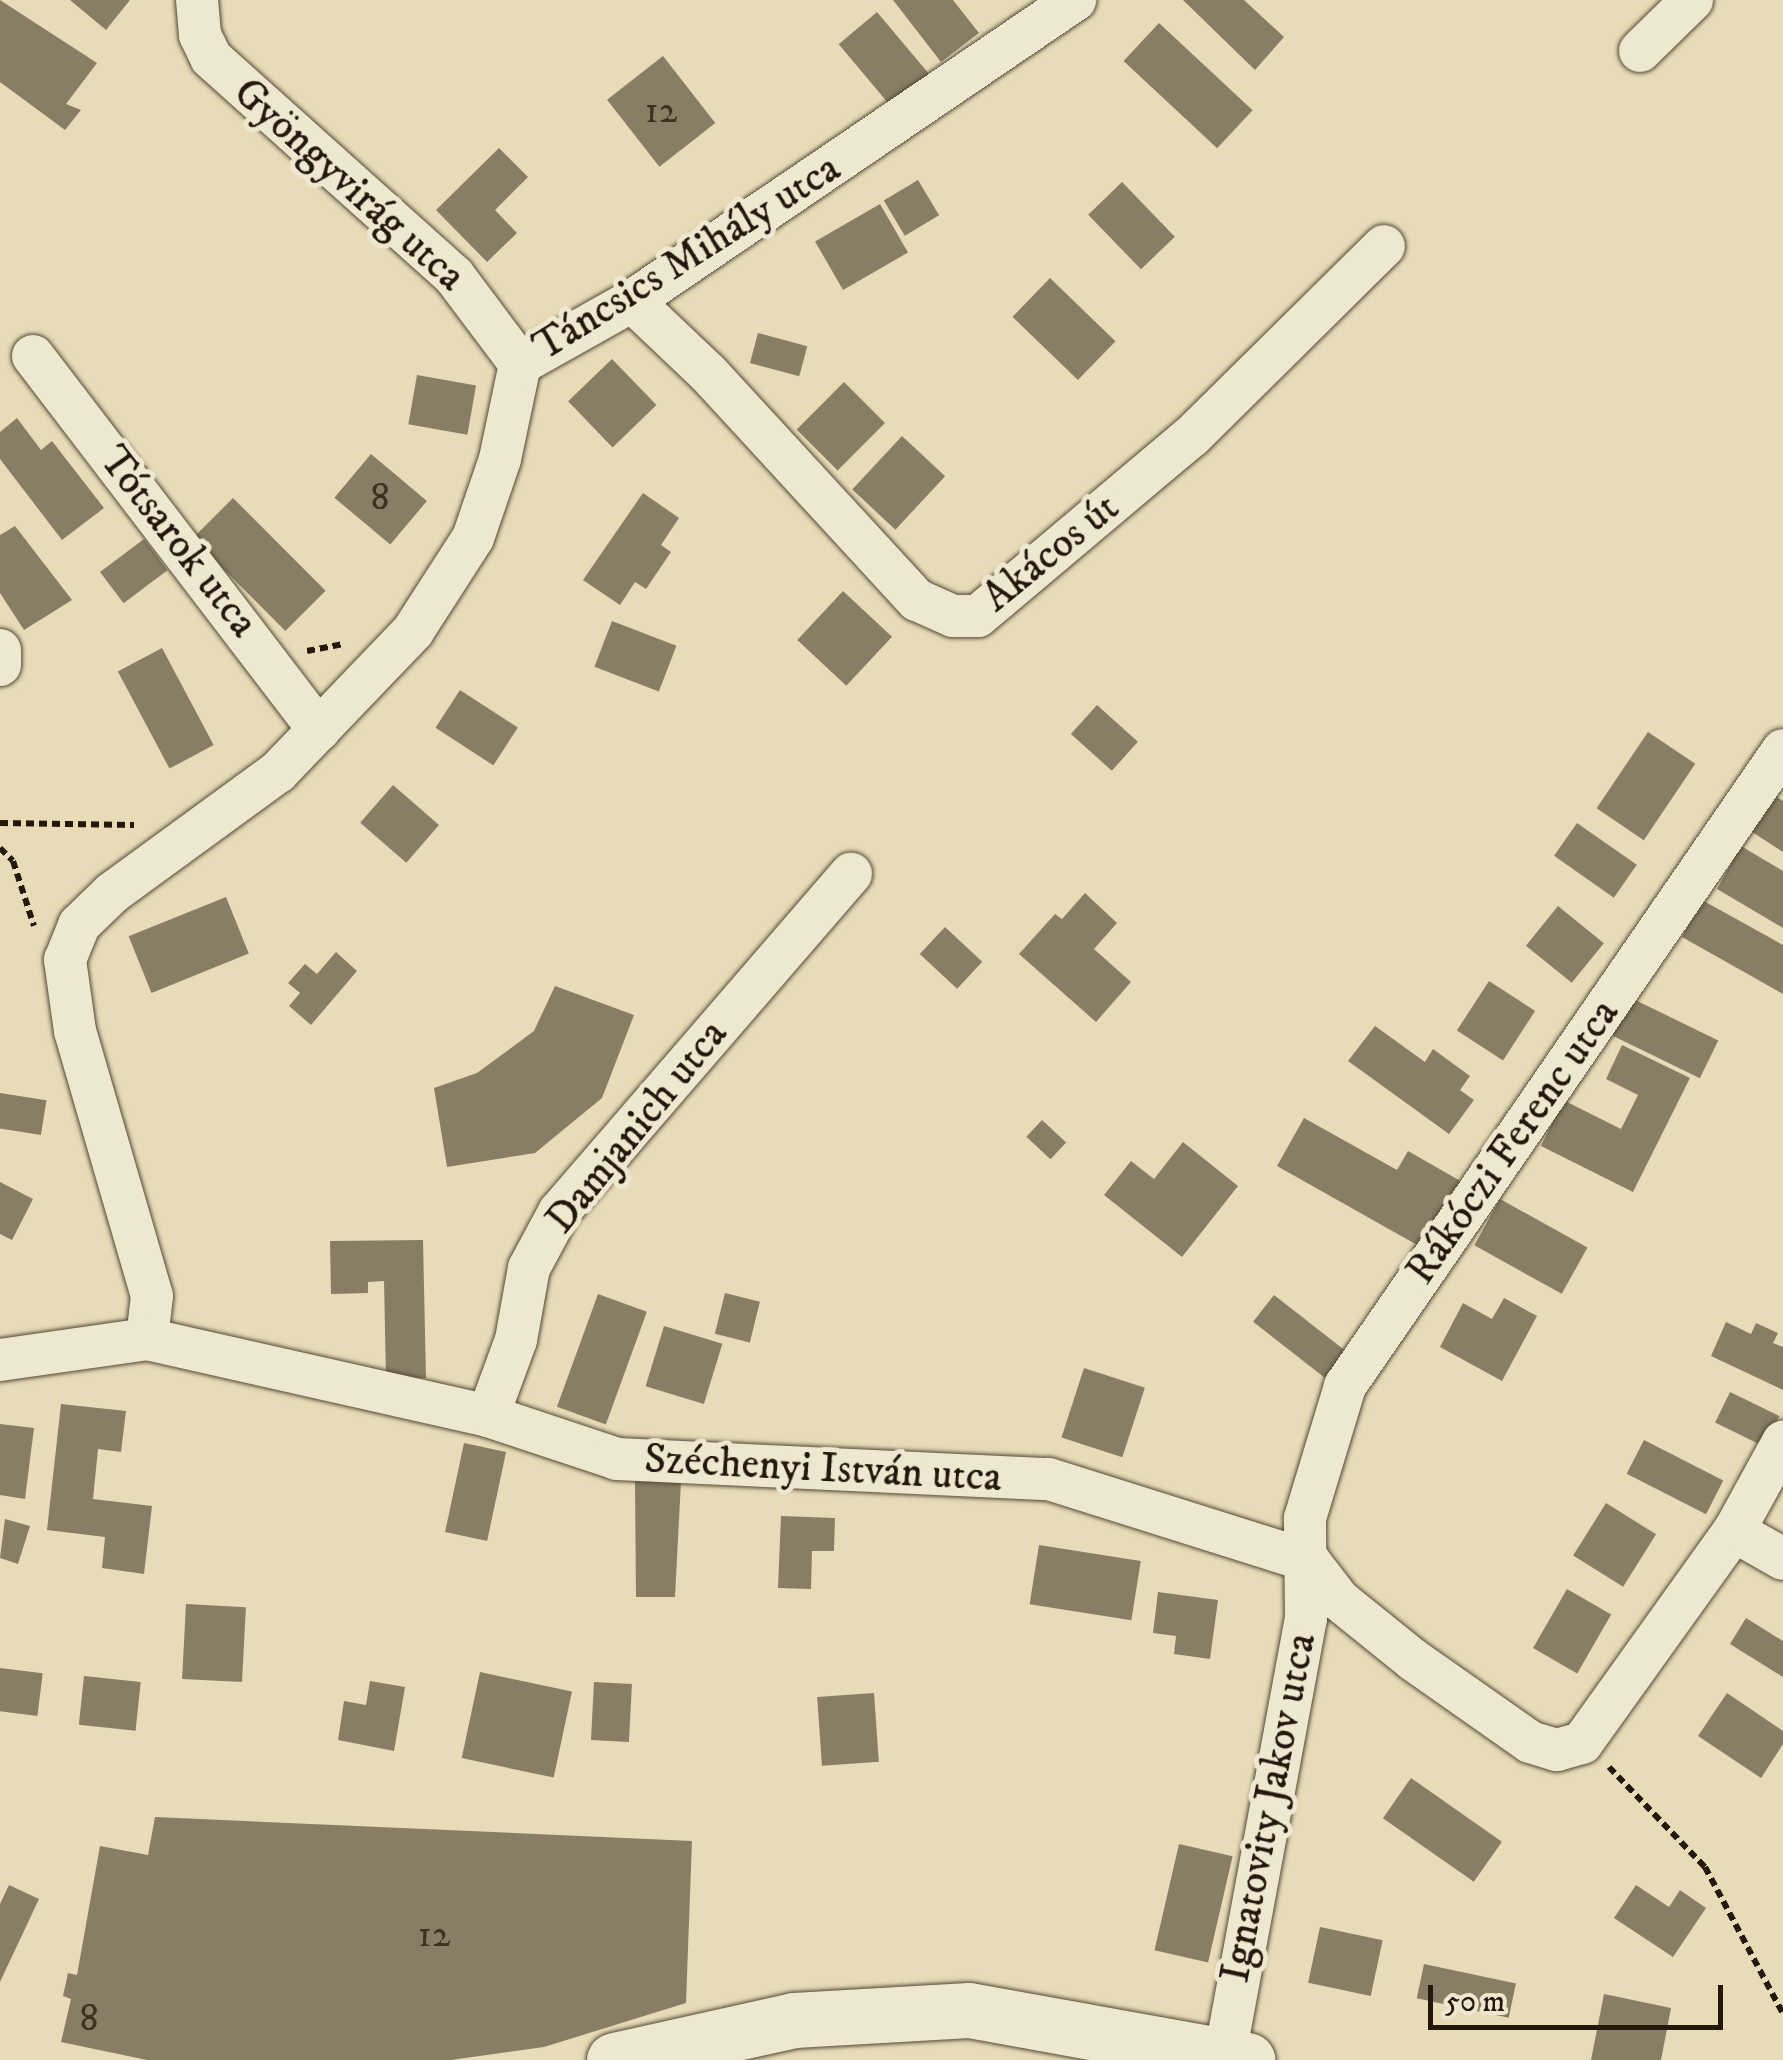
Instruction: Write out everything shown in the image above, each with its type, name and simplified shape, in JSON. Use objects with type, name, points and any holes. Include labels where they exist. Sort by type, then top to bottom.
[{"type":"main road","points":[[614,2060],[794,2020],[969,2010],[1236,2057]]},
{"type":"street","name":"Gyöngyvirág utca","points":[[198,0],[200,36],[210,58],[454,276],[520,364]]},
{"type":"street","points":[[1640,51],[1692,0]]},
{"type":"street","name":"Táncsics Mihály utca","points":[[147,1339],[152,1296],[82,1062],[66,960],[91,910],[204,824],[251,794],[388,662],[435,602],[473,538],[500,459],[520,364],[632,301],[1053,7]]},
{"type":"street","name":"Akácos út","points":[[632,301],[708,373],[917,600],[953,616],[978,616],[1192,436],[1384,246]]},
{"type":"street","name":"Tótsarok utca","points":[[33,356],[320,730]]},
{"type":"street","points":[[0,650],[0,665]]},
{"type":"street","name":"Rákóczi Ferenc utca","points":[[1309,1561],[1305,1518],[1345,1386],[1783,750]]},
{"type":"street","name":"Damjanich utca","points":[[488,1416],[516,1340],[530,1268],[559,1212],[851,874]]},
{"type":"street","name":"Széchenyi István utca","points":[[0,1360],[147,1339],[488,1416],[617,1459],[1050,1479],[1309,1561]]},
{"type":"street","points":[[1309,1561],[1339,1600],[1530,1742],[1557,1750],[1582,1743],[1734,1531],[1783,1442]]},
{"type":"street","points":[[1734,1531],[1783,1559]]},
{"type":"street","name":"Ignatovity Jakov utca","points":[[1236,2057],[1306,1619],[1309,1561]]},
{"type":"path","points":[[0,824],[204,824]]},
{"type":"path","points":[[1582,1743],[1640,1792],[1705,1868],[1783,2014]]},
{"type":"building","points":[[0,0],[97,63],[66,104],[81,110],[65,130],[0,82]]},
{"type":"building","points":[[70,0],[130,0],[106,30]]},
{"type":"building","points":[[893,0],[953,0],[979,33],[941,62]]},
{"type":"building","points":[[1183,0],[1244,0],[1284,37],[1255,70]]},
{"type":"building","points":[[877,12],[930,75],[891,107],[839,44]]},
{"type":"building","points":[[1159,23],[1253,110],[1217,148],[1124,61]]},
{"type":"building","points":[[663,56],[715,123],[659,167],[607,100]]},
{"type":"building","points":[[499,148],[528,177],[495,210],[517,233],[487,262],[436,210]]},
{"type":"building","points":[[918,180],[939,215],[905,236],[884,201]]},
{"type":"building","points":[[1122,182],[1175,237],[1141,269],[1088,215]]},
{"type":"building","points":[[880,204],[908,252],[843,290],[815,242]]},
{"type":"building","points":[[1050,278],[1115,341],[1078,380],[1012,317]]},
{"type":"building","points":[[758,333],[807,346],[799,376],[750,363]]},
{"type":"building","points":[[612,359],[656,405],[613,447],[568,401]]},
{"type":"building","points":[[417,375],[476,385],[467,435],[408,424]]},
{"type":"building","points":[[844,382],[885,423],[838,470],[797,429]]},
{"type":"building","points":[[17,418],[41,450],[52,441],[104,508],[62,540],[0,459],[0,432]]},
{"type":"building","points":[[902,436],[945,476],[895,530],[852,489]]},
{"type":"building","points":[[371,454],[427,501],[390,545],[334,498]]},
{"type":"building","points":[[643,493],[679,518],[661,545],[671,552],[646,589],[635,582],[620,605],[583,580]]},
{"type":"building","points":[[233,498],[326,591],[285,631],[193,538]]},
{"type":"building","points":[[15,526],[72,600],[24,630],[0,593],[0,535]]},
{"type":"building","points":[[144,539],[167,570],[124,603],[100,572]]},
{"type":"building","points":[[843,591],[892,637],[846,686],[797,640]]},
{"type":"building","points":[[612,621],[676,646],[659,691],[594,667]]},
{"type":"building","points":[[162,648],[214,745],[169,769],[118,671]]},
{"type":"building","points":[[460,690],[518,728],[493,765],[435,728]]},
{"type":"building","points":[[1097,705],[1138,742],[1112,771],[1071,734]]},
{"type":"building","points":[[1648,732],[1695,764],[1644,840],[1597,808]]},
{"type":"building","points":[[393,785],[439,825],[406,863],[360,823]]},
{"type":"building","points":[[1773,794],[1783,801],[1783,852],[1749,830]]},
{"type":"building","points":[[1577,823],[1637,865],[1614,898],[1554,856]]},
{"type":"building","points":[[1741,846],[1783,871],[1783,928],[1717,889]]},
{"type":"building","points":[[1085,893],[1117,923],[1094,949],[1131,982],[1096,1022],[1019,954],[1055,914],[1062,919]]},
{"type":"building","points":[[226,897],[249,954],[151,993],[129,936]]},
{"type":"building","points":[[1702,900],[1783,945],[1783,994],[1682,937]]},
{"type":"building","points":[[1558,906],[1604,943],[1572,983],[1526,946]]},
{"type":"building","points":[[945,927],[982,962],[957,989],[920,954]]},
{"type":"building","points":[[336,952],[357,971],[311,1025],[289,1006],[300,993],[288,983],[305,964],[317,974]]},
{"type":"building","points":[[1489,981],[1535,1011],[1503,1060],[1457,1030]]},
{"type":"building","points":[[555,986],[634,1015],[602,1098],[535,1153],[447,1167],[434,1088],[477,1073],[534,1031]]},
{"type":"building","points":[[1623,994],[1718,1040],[1700,1078],[1605,1032]]},
{"type":"building","points":[[1375,1026],[1425,1062],[1433,1049],[1470,1076],[1460,1090],[1474,1100],[1449,1134],[1348,1061]]},
{"type":"building","points":[[1622,1045],[1690,1078],[1633,1192],[1541,1146],[1563,1100],[1621,1129],[1638,1095],[1606,1079]]},
{"type":"building","points":[[0,1093],[46,1100],[41,1135],[0,1128]]},
{"type":"building","points":[[1304,1118],[1397,1170],[1408,1151],[1464,1183],[1426,1250],[1277,1166]]},
{"type":"building","points":[[1042,1120],[1066,1143],[1050,1159],[1026,1137]]},
{"type":"building","points":[[1183,1142],[1238,1186],[1182,1257],[1104,1195],[1131,1161],[1154,1179]]},
{"type":"building","points":[[0,1182],[33,1199],[12,1240],[0,1234]]},
{"type":"building","points":[[1500,1199],[1587,1247],[1562,1294],[1474,1245]]},
{"type":"building","points":[[423,1240],[426,1378],[386,1379],[384,1281],[368,1282],[368,1293],[331,1294],[330,1241]]},
{"type":"building","points":[[725,1293],[760,1302],[750,1342],[715,1334]]},
{"type":"building","points":[[598,1294],[647,1312],[606,1425],[557,1407]]},
{"type":"building","points":[[1274,1295],[1347,1352],[1326,1379],[1253,1322]]},
{"type":"building","points":[[1504,1298],[1537,1316],[1502,1381],[1440,1347],[1463,1303],[1492,1319]]},
{"type":"building","points":[[1726,1322],[1751,1334],[1756,1323],[1778,1333],[1773,1343],[1783,1347],[1783,1390],[1711,1356]]},
{"type":"building","points":[[664,1326],[722,1344],[704,1404],[646,1386]]},
{"type":"building","points":[[1084,1368],[1145,1388],[1122,1457],[1061,1437]]},
{"type":"building","points":[[1730,1392],[1779,1416],[1765,1447],[1715,1423]]},
{"type":"building","points":[[61,1404],[126,1411],[121,1452],[98,1449],[93,1499],[152,1506],[144,1574],[102,1568],[105,1537],[47,1530]]},
{"type":"building","points":[[0,1424],[34,1428],[25,1499],[0,1495]]},
{"type":"building","points":[[1644,1440],[1723,1480],[1706,1514],[1627,1474]]},
{"type":"building","points":[[464,1443],[506,1452],[487,1541],[445,1532]]},
{"type":"building","points":[[635,1481],[681,1481],[675,1597],[636,1597]]},
{"type":"building","points":[[1606,1503],[1656,1534],[1623,1587],[1573,1556]]},
{"type":"building","points":[[781,1516],[835,1518],[834,1551],[812,1551],[811,1589],[778,1588]]},
{"type":"building","points":[[5,1519],[30,1526],[18,1564],[0,1558]]},
{"type":"building","points":[[1039,1545],[1141,1561],[1131,1620],[1030,1604]]},
{"type":"building","points":[[1567,1589],[1611,1614],[1577,1673],[1533,1648]]},
{"type":"building","points":[[1158,1592],[1218,1600],[1210,1659],[1174,1654],[1176,1636],[1153,1633]]},
{"type":"building","points":[[186,1604],[246,1607],[242,1682],[182,1679]]},
{"type":"building","points":[[1746,1618],[1783,1641],[1783,1677],[1730,1644]]},
{"type":"building","points":[[0,1668],[43,1673],[37,1716],[0,1711]]},
{"type":"building","points":[[480,1672],[572,1692],[554,1778],[462,1758]]},
{"type":"building","points":[[84,1676],[141,1682],[136,1731],[79,1725]]},
{"type":"building","points":[[370,1681],[405,1687],[394,1751],[338,1740],[344,1701],[366,1705]]},
{"type":"building","points":[[594,1682],[632,1684],[629,1742],[591,1740]]},
{"type":"building","points":[[874,1693],[879,1762],[822,1766],[817,1697]]},
{"type":"building","points":[[1727,1693],[1783,1731],[1783,1744],[1761,1778],[1698,1736]]},
{"type":"building","points":[[1411,1778],[1502,1842],[1474,1882],[1383,1818]]},
{"type":"building","points":[[155,1817],[692,1841],[686,2003],[544,2047],[451,2060],[147,2060],[61,2042],[71,1999],[63,1996],[68,1973],[77,1975],[100,1846],[148,1855]]},
{"type":"building","points":[[1179,1844],[1233,1856],[1208,1963],[1154,1950]]},
{"type":"building","points":[[9,1885],[39,1899],[0,1982],[0,1904]]},
{"type":"building","points":[[1636,1885],[1669,1907],[1680,1890],[1706,1908],[1673,1957],[1614,1918]]},
{"type":"building","points":[[1320,1927],[1383,1940],[1371,1996],[1308,1983]]},
{"type":"building","points":[[1424,1964],[1516,1984],[1509,2018],[1417,1998]]},
{"type":"building","points":[[1604,1994],[1671,2008],[1661,2060],[1591,2060]]}]
